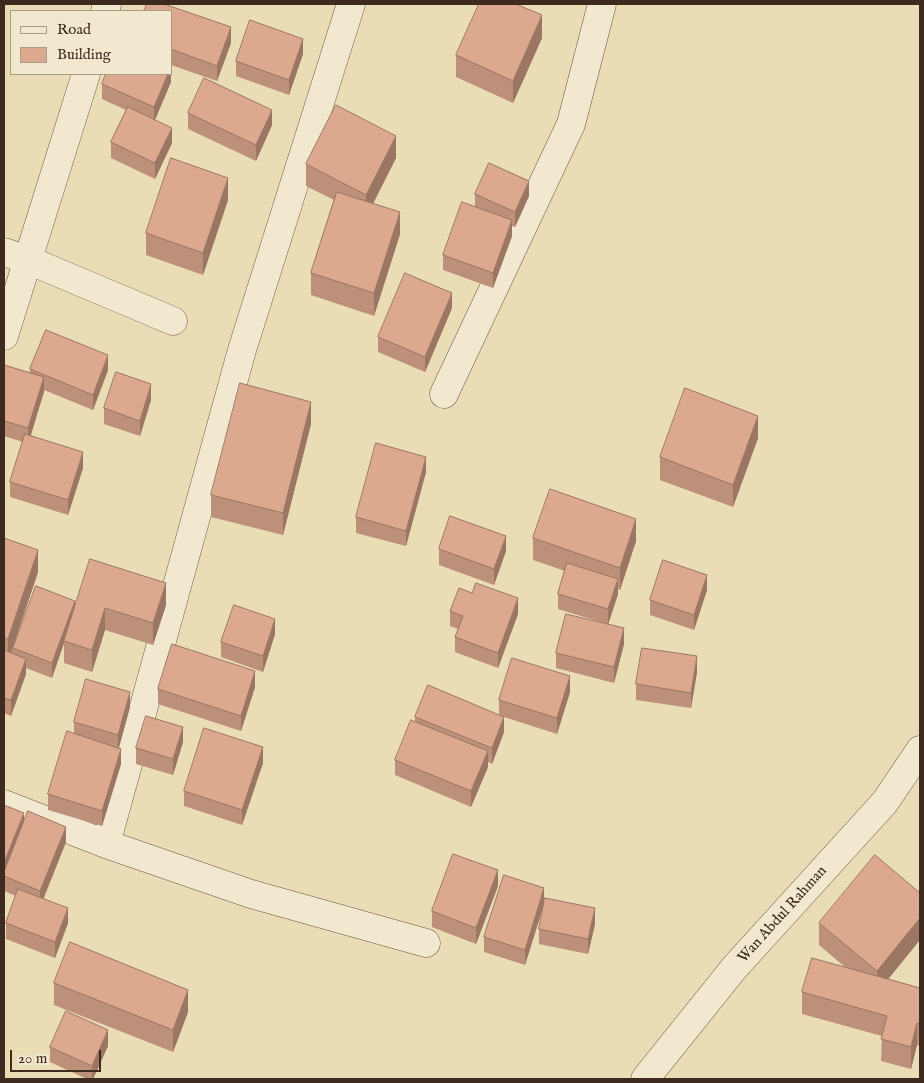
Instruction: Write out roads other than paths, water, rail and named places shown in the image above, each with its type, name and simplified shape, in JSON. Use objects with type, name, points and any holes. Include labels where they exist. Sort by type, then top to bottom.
[{"type":"street","points":[[106,844],[242,350],[351,4]]},
{"type":"street","points":[[444,394],[571,124],[602,4]]},
{"type":"street","points":[[4,336],[16,256],[86,75]]},
{"type":"street","points":[[16,256],[173,321]]},
{"type":"street","name":"Wan Abdul Rahman","points":[[645,1079],[736,967],[885,802],[920,750]]},
{"type":"street","points":[[4,804],[106,844],[251,894],[426,943]]}]
